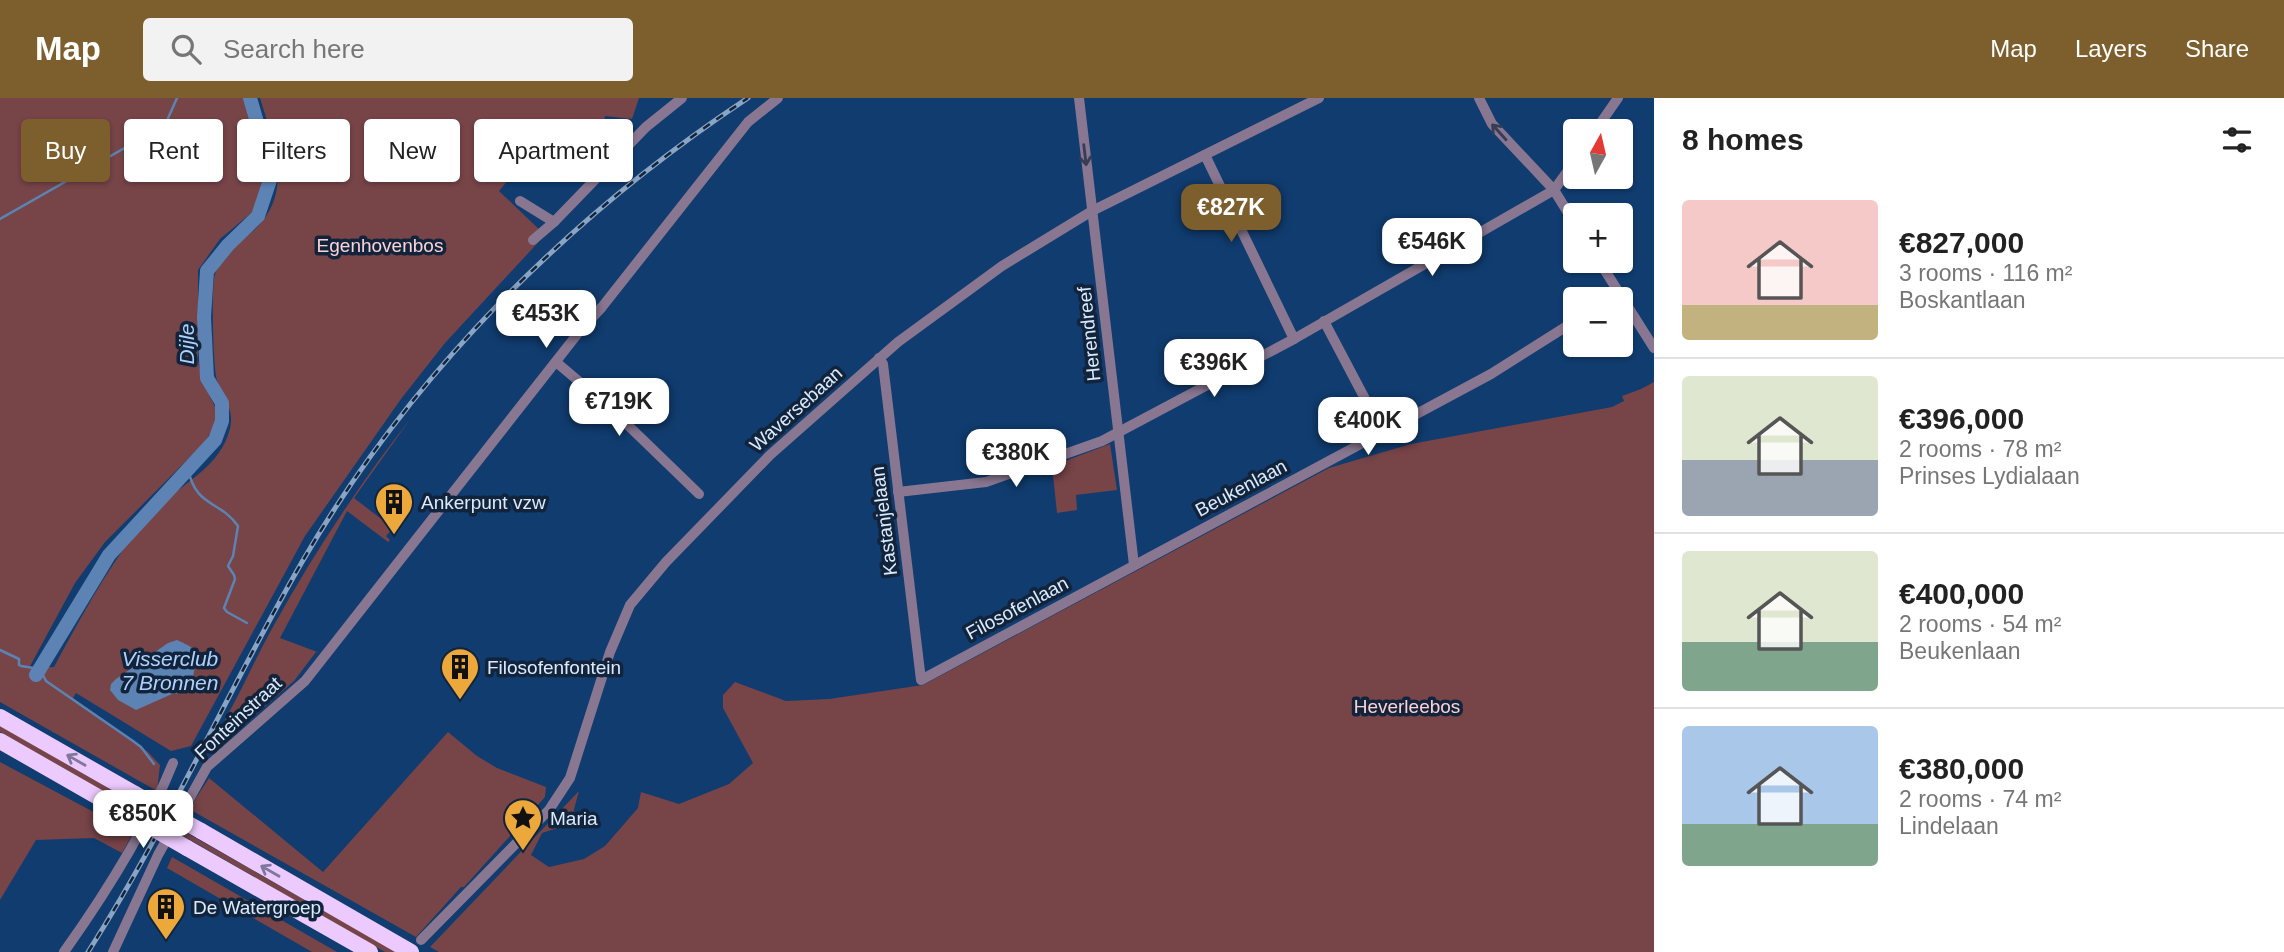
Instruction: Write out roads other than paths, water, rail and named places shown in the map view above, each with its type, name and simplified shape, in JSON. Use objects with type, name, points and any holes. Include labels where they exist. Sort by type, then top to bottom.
[{"type":"highway","points":[[0,717],[393,942],[419,945]]},
{"type":"highway","points":[[0,740],[369,952]]},
{"type":"street","points":[[533,240],[554,222],[646,127],[682,98]]},
{"type":"street","name":"Fonteinstraat","points":[[114,952],[158,855],[207,767],[305,681],[748,122],[778,98]]},
{"type":"street","name":"Herendreef","points":[[1079,98],[1117,433],[1135,564]]},
{"type":"street","name":"Waversebaan","points":[[419,945],[443,925],[457,904],[549,810],[570,778],[610,652],[630,605],[666,562],[770,455],[879,359],[942,308],[1002,266],[1092,211],[1319,98]]},
{"type":"street","points":[[1479,98],[1492,124],[1555,190],[1563,204]]},
{"type":"street","points":[[1603,119],[1618,98]]},
{"type":"street","points":[[1205,155],[1294,339]]},
{"type":"street","points":[[898,492],[986,482],[1085,448],[1117,433],[1294,339],[1555,190],[1563,178]]},
{"type":"street","points":[[520,201],[554,222]]},
{"type":"street","points":[[1633,313],[1654,348]]},
{"type":"street","points":[[1324,321],[1382,431]]},
{"type":"street","name":"Beukenlaan","points":[[1135,564],[1499,369],[1563,329]]},
{"type":"street","name":"Kastanjelaan","points":[[879,359],[883,364],[920,680]]},
{"type":"street","points":[[556,362],[616,413],[699,494]]},
{"type":"street","name":"Filosofenlaan","points":[[920,680],[1135,564]]},
{"type":"street","points":[[64,952],[111,883],[163,787],[173,763]]},
{"type":"water","name":"Visserclub 7 Bronnen","points":[[177,640],[195,652],[194,672],[188,687],[136,710],[118,700],[110,690],[111,684],[168,643]]},
{"type":"waterway","points":[[0,219],[165,125],[177,98]]},
{"type":"waterway","name":"Dijle","points":[[36,675],[109,555],[215,440],[222,421],[222,403],[207,378],[204,317],[207,271],[228,245],[258,216],[272,174],[250,98]]},
{"type":"waterway","points":[[188,469],[197,491],[238,526],[233,556],[228,566],[235,579],[224,608],[247,623]]},
{"type":"waterway","points":[[0,650],[19,659],[21,666],[40,669],[46,681],[141,747],[154,764]]},
{"type":"railway","points":[[88,952],[145,856],[302,562],[345,493],[392,427],[498,304],[557,248],[618,194],[682,144],[748,98]]},
{"type":"place","name":"Ankerpunt vzw","points":[[394,536]]},
{"type":"place","name":"Filosofenfontein","points":[[460,701]]},
{"type":"place","name":"Maria","points":[[523,852]]},
{"type":"place","name":"De Watergroep","points":[[166,941]]},
{"type":"park label","name":"Egenhovenbos","points":[[380,245]]},
{"type":"park label","name":"Heverleebos","points":[[1407,706]]}]
